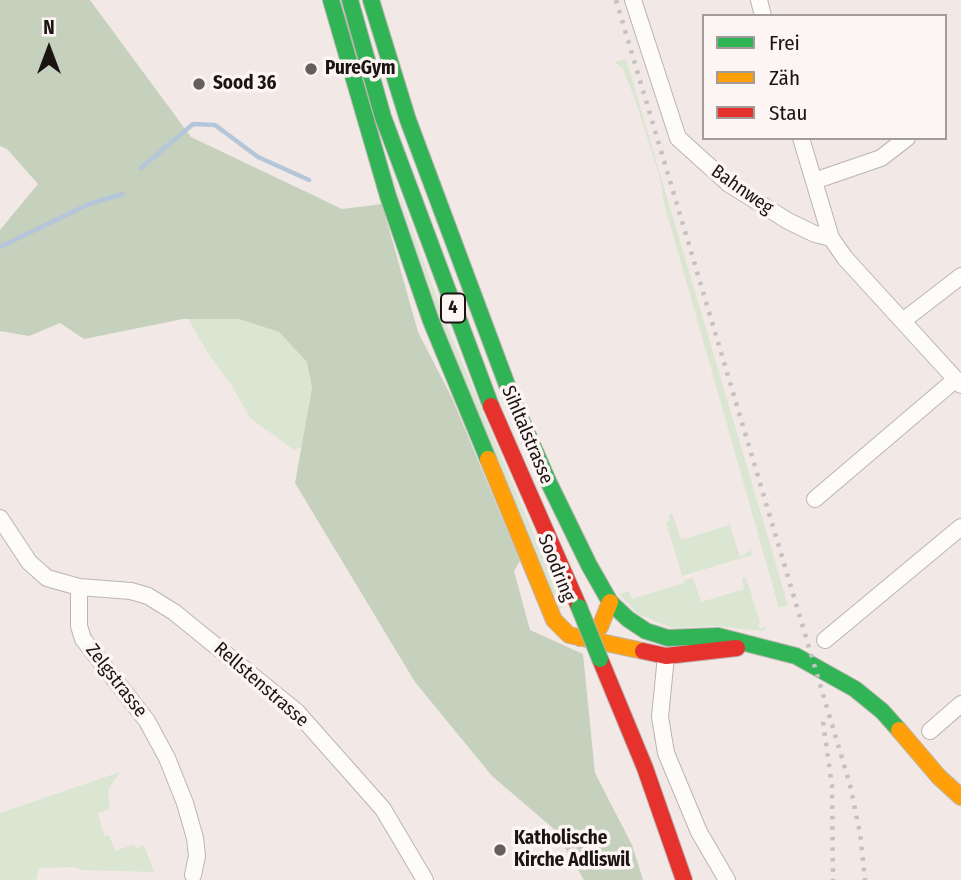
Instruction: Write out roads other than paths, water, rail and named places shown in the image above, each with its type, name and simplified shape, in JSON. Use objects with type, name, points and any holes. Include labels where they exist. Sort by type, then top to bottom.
[{"type":"street","name":"Soodring","points":[[331,0],[388,196],[431,321],[554,620],[569,635],[580,638]]},
{"type":"street","name":"Sihltalstrasse","points":[[350,0],[383,117],[480,380],[579,607],[645,768],[684,880]]},
{"type":"street","name":"Soodring","points":[[371,0],[408,120],[513,401],[549,484],[610,602],[646,631],[668,638]]},
{"type":"street","name":"Bahnweg","points":[[633,0],[678,138],[729,184],[788,221],[815,234],[831,238]]},
{"type":"street","points":[[802,140],[831,238],[845,258],[958,382],[815,499]]},
{"type":"street","points":[[814,181],[881,158],[904,140]]},
{"type":"street","points":[[904,320],[960,278]]},
{"type":"street","points":[[0,519],[29,562],[41,573],[57,582],[79,587]]},
{"type":"street","points":[[825,640],[961,527]]},
{"type":"street","name":"Zelgstrasse","points":[[79,587],[79,626],[83,639],[147,721],[167,758],[185,803],[198,856],[193,875]]},
{"type":"street","name":"Rellstenstrasse","points":[[79,587],[131,591],[148,596],[174,612],[297,712],[383,809],[425,880]]},
{"type":"street","points":[[580,638],[592,634],[600,627],[610,602]]},
{"type":"street","points":[[727,880],[694,821],[666,753],[660,717],[668,638],[718,636],[796,656],[855,689],[882,711],[939,777],[961,797]]},
{"type":"street","points":[[580,638],[666,656],[755,644]]},
{"type":"street","points":[[930,731],[961,704]]},
{"type":"waterway","points":[[141,168],[193,124],[215,125],[258,157],[309,180]]},
{"type":"waterway","points":[[0,247],[89,204],[123,194]]},
{"type":"railway","points":[[616,0],[850,785],[860,833],[865,880]]},
{"type":"railway","points":[[823,722],[832,786],[833,880]]},
{"type":"place","name":"PureGym","points":[[311,69]]},
{"type":"place","name":"Sood 36","points":[[199,84]]},
{"type":"place","name":"Katholische Kirche Adliswil","points":[[500,850]]}]
